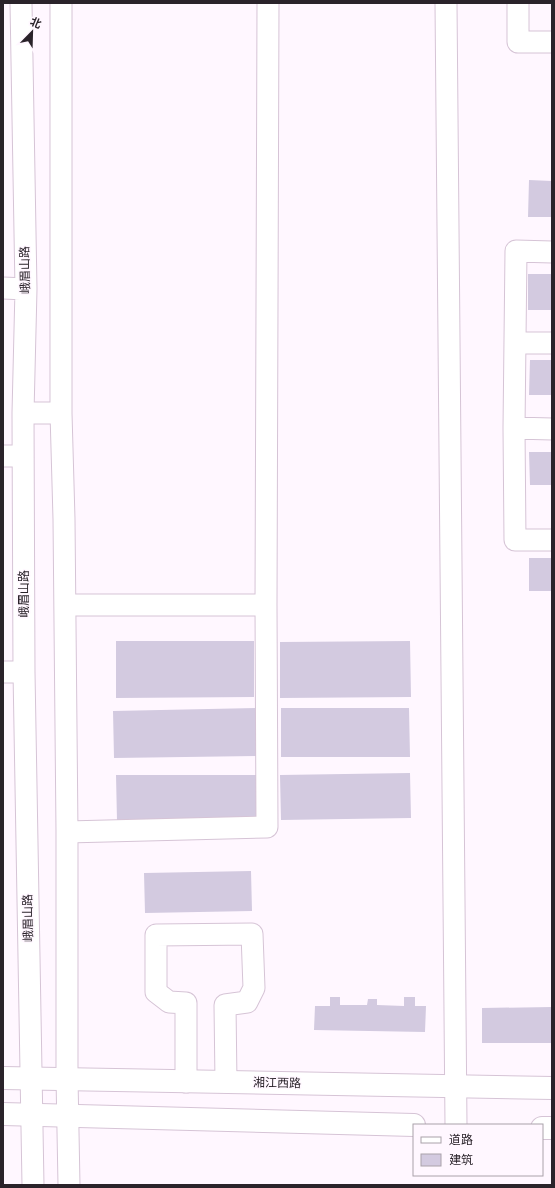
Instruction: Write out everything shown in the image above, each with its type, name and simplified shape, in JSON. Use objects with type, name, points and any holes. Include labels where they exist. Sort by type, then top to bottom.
[{"type":"main road","name":"湘江西路","points":[[3,1078],[552,1088]]},
{"type":"main road","points":[[3,1114],[413,1125]]},
{"type":"street","name":"峨眉山路","points":[[20,3],[26,289],[23,413],[24,672],[33,1185]]},
{"type":"street","points":[[60,3],[61,413],[65,605],[67,1115],[69,1185]]},
{"type":"street","points":[[67,832],[267,827],[266,605],[268,3]]},
{"type":"street","points":[[446,3],[456,1124]]},
{"type":"street","points":[[518,3],[518,42],[552,42]]},
{"type":"street","points":[[552,252],[516,252],[514,428],[515,540],[552,540]]},
{"type":"street","points":[[3,288],[26,289]]},
{"type":"street","points":[[515,343],[552,343]]},
{"type":"street","points":[[23,413],[61,413]]},
{"type":"street","points":[[514,428],[552,429]]},
{"type":"street","points":[[3,456],[23,456]]},
{"type":"street","points":[[65,605],[266,605]]},
{"type":"street","points":[[3,672],[24,672]]},
{"type":"street","points":[[186,1082],[186,1003],[169,1002],[156,992],[156,935],[252,934],[254,988],[247,1002],[225,1004],[226,1082]]},
{"type":"building","points":[[529,180],[552,181],[552,217],[528,217]]},
{"type":"building","points":[[528,274],[552,274],[552,310],[528,310]]},
{"type":"building","points":[[530,360],[552,360],[552,395],[529,395]]},
{"type":"building","points":[[529,452],[552,452],[552,485],[530,485]]},
{"type":"building","points":[[529,558],[552,558],[552,591],[529,591]]},
{"type":"building","points":[[116,641],[254,641],[254,697],[116,698]]},
{"type":"building","points":[[410,641],[411,697],[280,698],[280,642]]},
{"type":"building","points":[[257,708],[258,756],[114,758],[113,711]]},
{"type":"building","points":[[281,708],[409,708],[410,757],[281,757]]},
{"type":"building","points":[[410,773],[411,818],[281,820],[280,775]]},
{"type":"building","points":[[116,775],[258,775],[258,820],[117,821]]},
{"type":"building","points":[[251,871],[252,911],[145,913],[144,873]]},
{"type":"building","points":[[330,997],[340,997],[340,1005],[367,1005],[368,999],[377,999],[377,1005],[404,1006],[404,997],[415,997],[415,1006],[426,1006],[425,1032],[314,1030],[315,1006],[330,1006]]},
{"type":"building","points":[[552,1007],[552,1043],[482,1043],[482,1008]]}]
